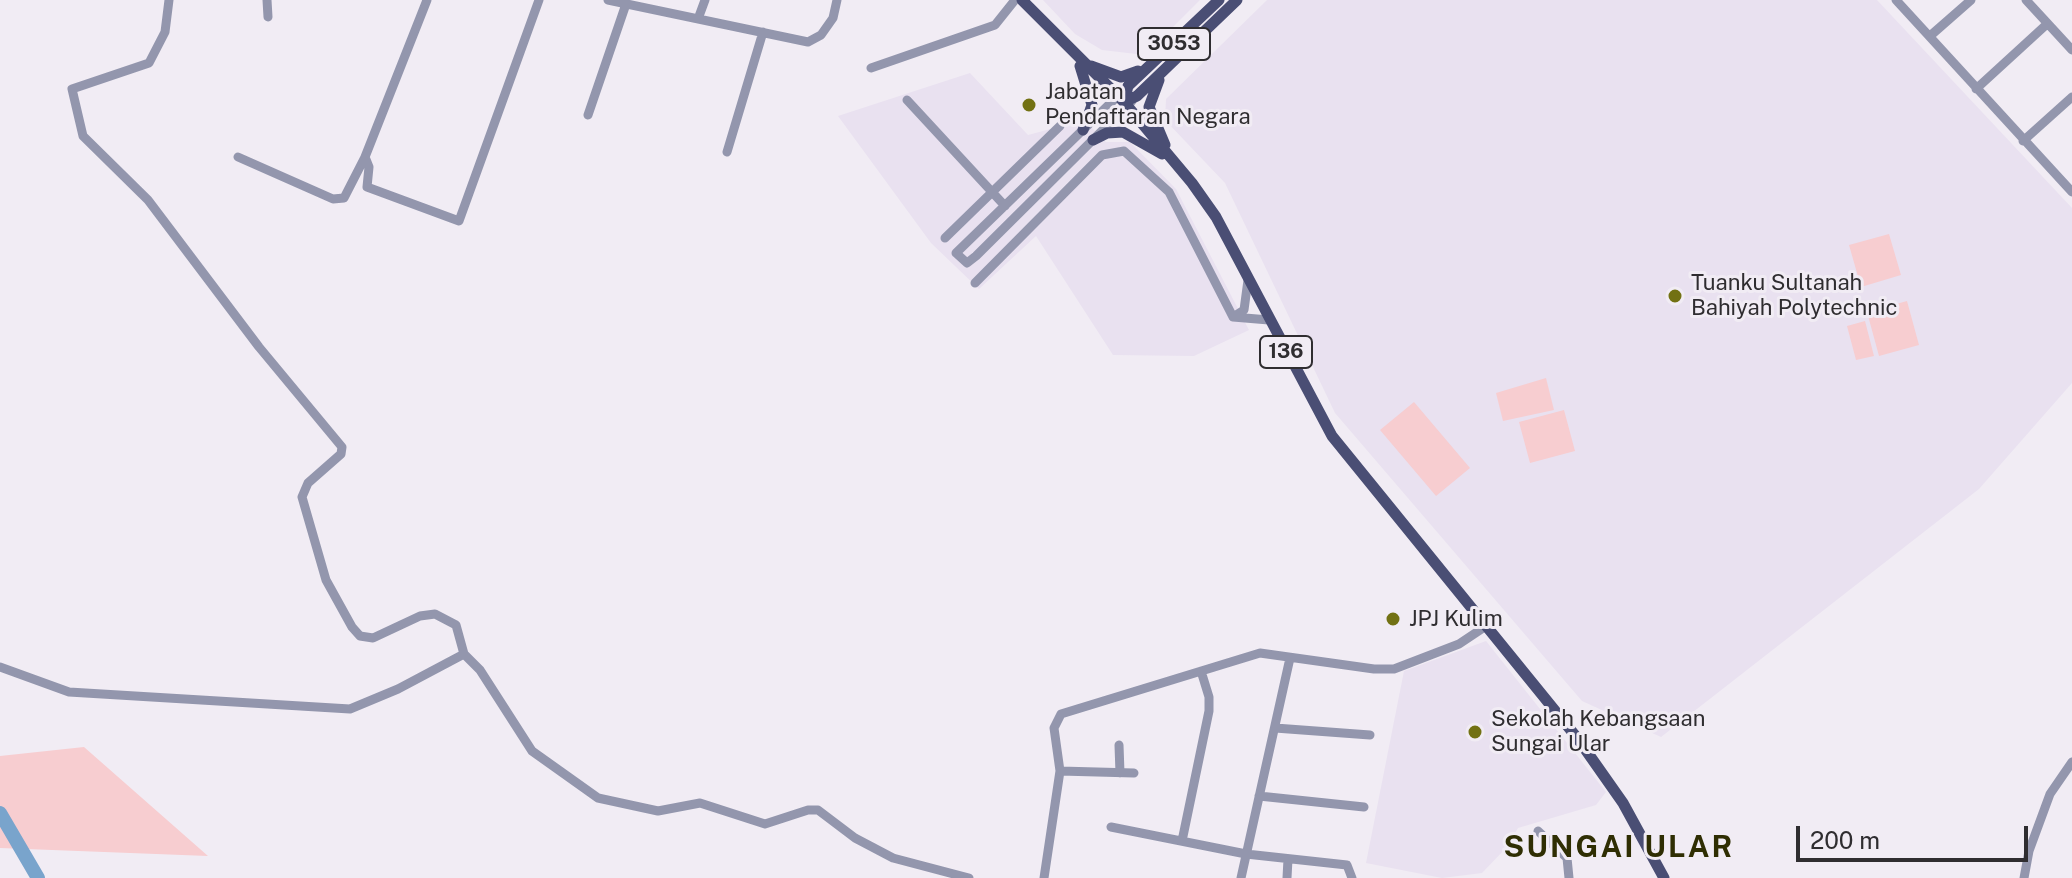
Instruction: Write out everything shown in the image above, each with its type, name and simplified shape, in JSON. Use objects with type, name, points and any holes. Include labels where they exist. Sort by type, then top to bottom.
[{"type":"main road","name":"136","points":[[1022,0],[1076,58],[1123,102],[1216,217],[1332,436],[1608,780],[1664,878]]},
{"type":"main road","name":"3053","points":[[1123,102],[1137,96],[1180,38],[1219,0]]},
{"type":"main road","points":[[1180,38],[1203,24],[1230,0]]},
{"type":"main road","name":"3053","points":[[1123,102],[1128,86],[1237,0]]},
{"type":"main road","points":[[1076,58],[1121,77],[1170,55]]},
{"type":"main road","points":[[1170,55],[1154,88],[1149,107],[1172,161]]},
{"type":"main road","points":[[1076,58],[1092,94],[1091,115],[1083,130]]},
{"type":"main road","points":[[1093,140],[1107,133],[1123,132],[1172,161]]},
{"type":"street","points":[[169,0],[165,32],[149,63],[87,81],[72,89],[83,136],[148,200],[342,447],[341,454],[308,483],[302,497],[326,580],[360,636],[373,638],[420,616],[435,614],[456,625],[464,654],[480,670],[532,751],[598,798],[658,811],[700,803],[765,824],[808,810],[818,810],[855,838],[893,858],[969,878]]},
{"type":"street","points":[[267,0],[268,17]]},
{"type":"street","points":[[238,157],[333,199],[344,198],[365,157],[427,0]]},
{"type":"street","points":[[365,157],[369,167],[367,187],[459,221],[539,0]]},
{"type":"street","points":[[608,0],[644,4],[698,19],[808,42],[821,35],[833,18],[837,0]]},
{"type":"street","points":[[698,19],[705,0]]},
{"type":"street","points":[[871,68],[995,25],[1015,0]]},
{"type":"street","points":[[1896,0],[2072,191]]},
{"type":"street","points":[[1930,36],[1971,0]]},
{"type":"street","points":[[2026,0],[2072,50]]},
{"type":"street","points":[[588,115],[626,4]]},
{"type":"street","points":[[1976,89],[2047,24]]},
{"type":"street","points":[[727,152],[763,32]]},
{"type":"street","points":[[2023,141],[2072,97]]},
{"type":"street","points":[[907,100],[1005,206]]},
{"type":"street","points":[[1123,102],[1093,140],[976,256],[967,263],[956,253],[1083,130],[1123,102]]},
{"type":"street","points":[[945,238],[1060,126]]},
{"type":"street","points":[[975,283],[1102,155],[1124,151],[1173,198],[1233,317]]},
{"type":"street","points":[[976,256],[987,269]]},
{"type":"street","points":[[1233,317],[1244,310],[1248,280]]},
{"type":"street","points":[[1233,317],[1269,320]]},
{"type":"street","points":[[1044,878],[1060,771],[1054,728],[1061,714],[1260,653],[1394,669],[1459,644],[1486,626]]},
{"type":"street","points":[[0,667],[69,692],[350,709],[398,689],[464,654]]},
{"type":"street","points":[[1241,878],[1290,658]]},
{"type":"street","points":[[1182,841],[1209,711],[1201,671]]},
{"type":"street","points":[[1275,728],[1370,735]]},
{"type":"street","points":[[1119,745],[1120,773]]},
{"type":"street","points":[[2024,878],[2029,851],[2050,794],[2072,762]]},
{"type":"street","points":[[1060,771],[1134,773]]},
{"type":"street","points":[[1259,796],[1364,807]]},
{"type":"street","points":[[1111,827],[1246,854],[1347,865],[1352,878]]},
{"type":"street","points":[[1538,831],[1567,858],[1569,878]]},
{"type":"street","points":[[1287,878],[1288,859]]},
{"type":"shaded area","points":[[1043,0],[1200,0],[1145,55],[1102,50],[1075,34]]},
{"type":"shaded area","name":"Tuanku Sultanah Bahiyah Polytechnic","points":[[1267,0],[1877,0],[2072,208],[2072,383],[1979,489],[1661,737],[1582,701],[1335,413],[1225,183],[1165,120],[1166,99]]},
{"type":"shaded area","points":[[970,73],[1028,135],[1084,120],[1106,142],[1130,142],[1176,189],[1249,330],[1194,356],[1113,355],[1036,236],[979,289],[931,243],[838,116]]},
{"type":"shaded area","points":[[1889,234],[1901,275],[1861,287],[1849,245]]},
{"type":"shaded area","points":[[1907,301],[1919,345],[1879,356],[1867,312]]},
{"type":"shaded area","points":[[1865,321],[1874,356],[1856,360],[1847,326]]},
{"type":"shaded area","points":[[1546,378],[1554,410],[1503,421],[1496,393]]},
{"type":"shaded area","points":[[1414,402],[1470,468],[1436,496],[1380,430]]},
{"type":"shaded area","points":[[1564,410],[1575,451],[1530,463],[1519,422]]},
{"type":"shaded area","name":"Sekolah Kebangsaan Sungai Ular","points":[[1486,641],[1606,792],[1596,805],[1518,828],[1506,848],[1482,873],[1442,878],[1366,863],[1404,671]]},
{"type":"shaded area","points":[[84,747],[208,856],[0,848],[0,756]]},
{"type":"waterway","points":[[0,813],[38,878]]},
{"type":"place","name":"Jabatan Pendaftaran Negara","points":[[1029,105]]},
{"type":"place","name":"Tuanku Sultanah Bahiyah Polytechnic","points":[[1675,296]]},
{"type":"place","name":"JPJ Kulim","points":[[1393,619]]},
{"type":"place","name":"Sekolah Kebangsaan Sungai Ular","points":[[1475,732]]},
{"type":"district","name":"SUNGAI ULAR","points":[[1619,848]]}]
